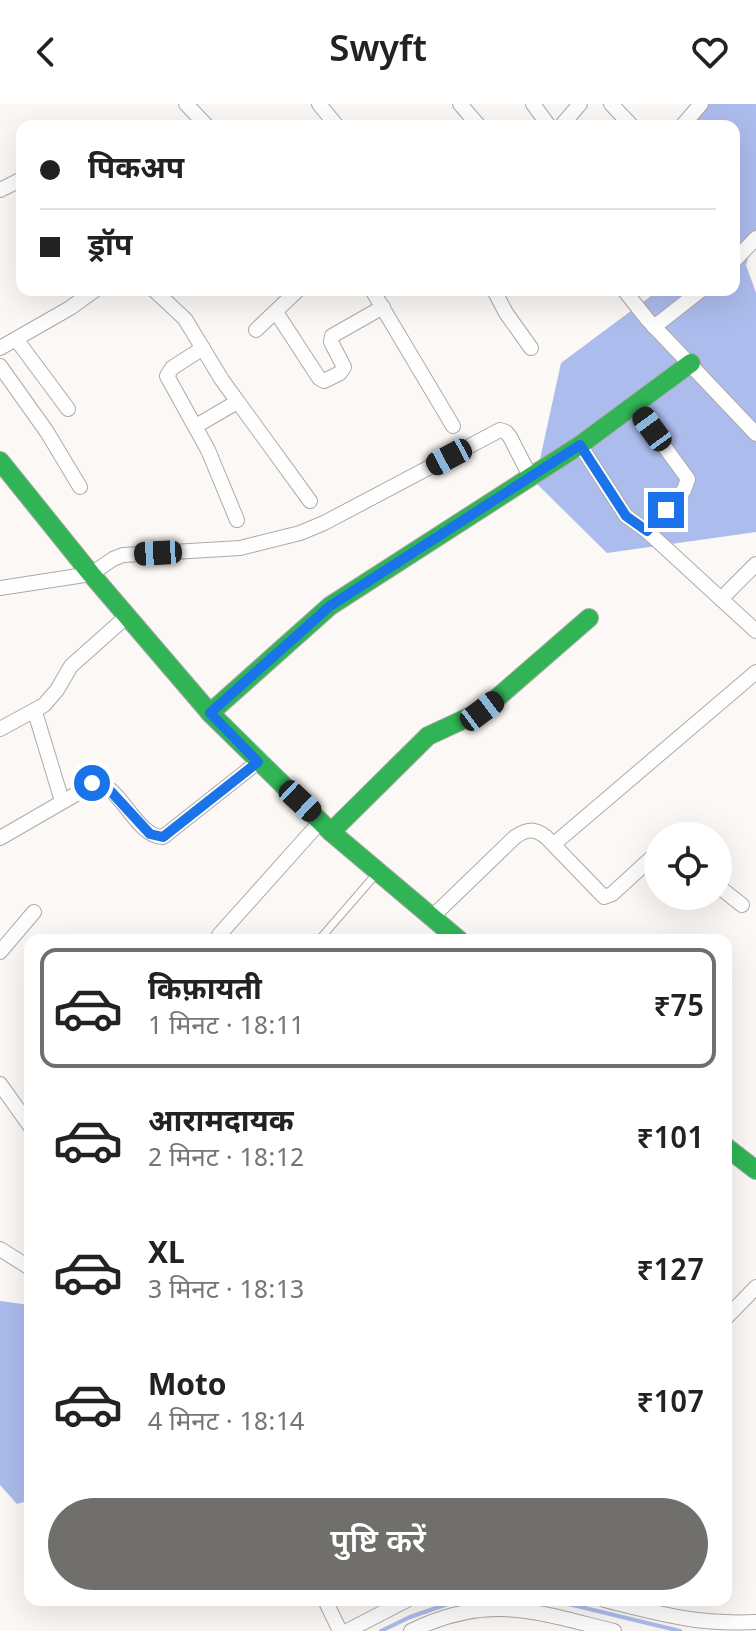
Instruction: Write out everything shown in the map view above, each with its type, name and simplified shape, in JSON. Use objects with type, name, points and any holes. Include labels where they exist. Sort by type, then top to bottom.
[{"type":"street","points":[[186,104],[201,120]]},
{"type":"street","points":[[319,104],[332,120]]},
{"type":"street","points":[[460,104],[474,120]]},
{"type":"street","points":[[566,120],[580,104]]},
{"type":"street","points":[[611,104],[626,120]]},
{"type":"street","points":[[688,120],[701,104]]},
{"type":"street","points":[[740,255],[756,238]]},
{"type":"street","points":[[0,348],[85,296]]},
{"type":"street","points":[[160,296],[185,319],[237,402],[310,501]]},
{"type":"street","points":[[256,330],[292,296]]},
{"type":"street","points":[[276,312],[324,381],[342,372],[344,367],[331,342],[332,336],[379,296],[453,426]]},
{"type":"street","points":[[497,296],[531,348]]},
{"type":"street","points":[[629,296],[756,434]]},
{"type":"street","points":[[647,319],[690,296]]},
{"type":"street","points":[[16,339],[68,409]]},
{"type":"street","points":[[203,348],[167,374],[196,426],[237,520]]},
{"type":"street","points":[[210,713],[330,606],[531,478],[691,363]]},
{"type":"street","points":[[0,366],[47,432],[80,487]]},
{"type":"street","points":[[196,426],[237,402]]},
{"type":"street","points":[[635,406],[688,482],[647,531]]},
{"type":"street","points":[[0,588],[123,555],[240,548],[300,533],[500,430],[510,437],[531,478]]},
{"type":"street","points":[[580,445],[626,516],[647,531],[756,631]]},
{"type":"street","points":[[0,461],[126,617],[210,713],[326,826],[452,934]]},
{"type":"street","points":[[721,599],[756,564]]},
{"type":"street","points":[[0,729],[35,712],[51,698],[71,666],[126,617]]},
{"type":"street","points":[[220,934],[326,826],[428,736],[441,727],[466,720],[482,711],[589,618]]},
{"type":"street","points":[[554,844],[756,672]]},
{"type":"street","points":[[35,712],[62,801]]},
{"type":"street","points":[[0,838],[92,783],[101,783],[150,834],[160,837],[258,762]]},
{"type":"street","points":[[432,917],[522,832],[540,832],[604,897],[612,894],[644,865]]},
{"type":"street","points":[[732,897],[742,905]]},
{"type":"street","points":[[0,952],[34,912]]},
{"type":"street","points":[[0,1084],[24,1118]]},
{"type":"street","points":[[732,1152],[756,1170]]},
{"type":"street","points":[[0,1249],[24,1264]]},
{"type":"street","points":[[732,1312],[756,1287]]},
{"type":"street","points":[[328,1606],[340,1631]]},
{"type":"street","points":[[347,1631],[395,1606]]},
{"type":"street","points":[[627,1606],[685,1621],[726,1624],[756,1622]]},
{"type":"street","points":[[411,1631],[451,1616],[495,1607],[546,1613],[614,1631]]},
{"type":"lane","points":[[324,934],[378,871]]},
{"type":"water","points":[[699,104],[756,104],[756,232],[746,265],[756,293],[756,532],[607,553],[535,482],[561,363],[651,296],[740,296],[740,120],[693,120]]},
{"type":"water","points":[[0,1301],[24,1304],[24,1502],[17,1504],[0,1485]]},
{"type":"waterway","points":[[381,1631],[442,1606]]},
{"type":"waterway","points":[[577,1606],[680,1631]]},
{"type":"traffic: fast","points":[[210,713],[330,606],[580,445],[691,363]]},
{"type":"traffic: fast","points":[[0,461],[91,574],[210,713],[331,832],[452,934]]},
{"type":"traffic: fast","points":[[331,832],[428,736],[482,711],[589,618]]},
{"type":"traffic: fast","points":[[732,1152],[756,1170]]},
{"type":"route","points":[[92,783],[108,787],[150,834],[163,837],[258,762],[210,713],[330,606],[580,445],[631,522],[647,531],[666,510]]}]
